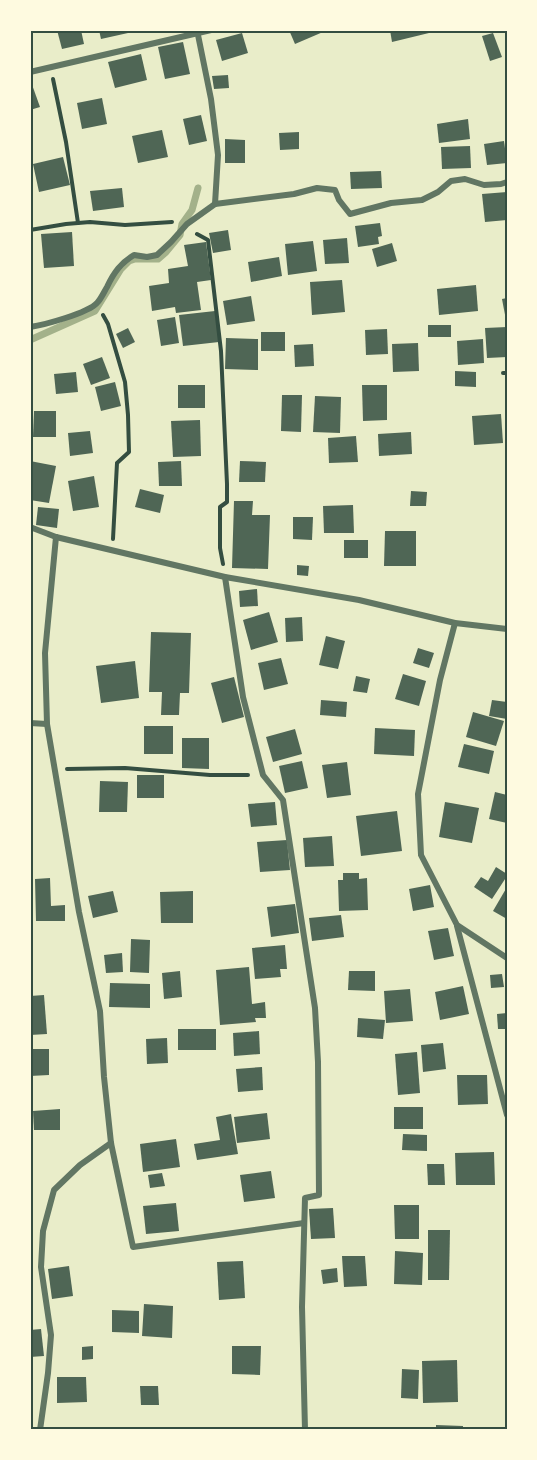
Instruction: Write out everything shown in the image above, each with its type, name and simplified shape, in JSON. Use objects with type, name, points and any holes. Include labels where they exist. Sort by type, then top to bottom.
[{"type":"street","points":[[30,72],[211,30]]},
{"type":"street","points":[[197,32],[211,99],[218,154],[214,204]]},
{"type":"street","points":[[30,327],[72,316],[97,304],[123,262],[134,255],[147,257],[157,255],[185,226],[214,204],[294,194],[317,188],[335,190],[339,200],[350,214],[391,203],[422,200],[438,192],[451,181],[465,179],[484,185],[507,182]]},
{"type":"street","points":[[30,527],[56,537],[225,577],[359,600],[456,623],[507,629]]},
{"type":"street","points":[[56,537],[45,653],[47,724],[79,912],[100,1011],[111,1143],[133,1247],[304,1223]]},
{"type":"street","points":[[225,577],[243,697],[263,775],[283,800],[315,1008],[318,1062],[319,1195],[305,1198],[302,1307],[305,1430]]},
{"type":"street","points":[[456,623],[440,680],[418,794],[420,855],[457,926],[507,1114]]},
{"type":"street","points":[[30,723],[47,724]]},
{"type":"street","points":[[457,926],[507,958]]},
{"type":"street","points":[[41,1429],[51,1335],[41,1268],[42,1231],[54,1190],[80,1165],[111,1143]]},
{"type":"path","points":[[51,66],[66,141],[78,223]]},
{"type":"path","points":[[30,230],[90,222],[125,225],[166,221],[178,222],[208,240],[217,309],[224,396],[227,502],[220,507],[220,548],[225,577]]},
{"type":"path","points":[[97,304],[108,324],[118,357],[128,415],[129,452],[117,463],[113,550]]},
{"type":"path","points":[[55,770],[124,768],[210,775],[263,775]]},
{"type":"building","points":[[57,30],[81,30],[84,44],[62,49]]},
{"type":"building","points":[[99,30],[127,30],[128,33],[101,39]]},
{"type":"building","points":[[289,30],[322,30],[323,32],[295,44]]},
{"type":"building","points":[[390,30],[429,30],[429,33],[392,42]]},
{"type":"building","points":[[242,33],[248,53],[222,61],[216,40]]},
{"type":"building","points":[[493,33],[502,57],[490,61],[482,36]]},
{"type":"building","points":[[183,42],[190,74],[165,79],[158,47]]},
{"type":"building","points":[[141,54],[147,80],[115,88],[108,62]]},
{"type":"building","points":[[228,75],[229,88],[214,89],[212,76]]},
{"type":"building","points":[[30,79],[40,107],[30,110]]},
{"type":"building","points":[[102,98],[107,124],[82,129],[77,103]]},
{"type":"building","points":[[201,115],[207,141],[189,145],[183,119]]},
{"type":"building","points":[[468,119],[470,139],[439,143],[437,124]]},
{"type":"building","points":[[162,130],[168,157],[138,163],[132,136]]},
{"type":"building","points":[[299,132],[299,149],[280,150],[279,133]]},
{"type":"building","points":[[225,139],[245,140],[245,163],[225,163]]},
{"type":"building","points":[[504,141],[507,163],[487,165],[484,144]]},
{"type":"building","points":[[470,146],[471,168],[442,169],[441,147]]},
{"type":"building","points":[[63,157],[70,185],[39,192],[33,164]]},
{"type":"building","points":[[381,171],[382,188],[351,189],[350,172]]},
{"type":"building","points":[[122,188],[124,207],[93,211],[90,191]]},
{"type":"building","points":[[507,192],[507,220],[485,222],[482,194]]},
{"type":"building","points":[[380,223],[382,236],[378,237],[379,244],[358,247],[355,226]]},
{"type":"building","points":[[228,230],[231,250],[213,253],[209,233]]},
{"type":"building","points":[[72,232],[74,266],[44,268],[41,234]]},
{"type":"building","points":[[347,238],[349,263],[325,264],[323,240]]},
{"type":"building","points":[[313,241],[317,271],[288,275],[285,244]]},
{"type":"building","points":[[206,242],[211,280],[197,282],[201,310],[176,313],[175,307],[152,311],[149,286],[169,283],[168,269],[188,266],[184,245]]},
{"type":"building","points":[[392,243],[397,261],[377,267],[372,249]]},
{"type":"building","points":[[279,257],[282,276],[251,282],[248,262]]},
{"type":"building","points":[[342,280],[345,312],[312,315],[310,282]]},
{"type":"building","points":[[476,285],[478,311],[439,315],[437,289]]},
{"type":"building","points":[[251,296],[255,321],[227,325],[223,301]]},
{"type":"building","points":[[507,298],[507,319],[506,320],[502,299]]},
{"type":"building","points":[[215,311],[219,342],[183,346],[179,315]]},
{"type":"building","points":[[175,317],[179,343],[161,346],[157,320]]},
{"type":"building","points":[[428,325],[451,325],[451,337],[428,337]]},
{"type":"building","points":[[507,327],[507,357],[487,358],[485,328]]},
{"type":"building","points":[[128,328],[135,342],[123,348],[116,334]]},
{"type":"building","points":[[387,329],[388,354],[366,355],[365,330]]},
{"type":"building","points":[[261,332],[285,332],[285,351],[261,351]]},
{"type":"building","points":[[226,338],[258,339],[258,370],[225,369]]},
{"type":"building","points":[[483,339],[484,363],[458,365],[457,341]]},
{"type":"building","points":[[418,343],[419,371],[393,372],[392,344]]},
{"type":"building","points":[[313,344],[314,366],[295,367],[294,345]]},
{"type":"building","points":[[102,357],[110,378],[91,385],[83,364]]},
{"type":"building","points":[[455,371],[476,372],[476,387],[455,386]]},
{"type":"building","points":[[76,372],[78,392],[56,394],[54,374]]},
{"type":"building","points":[[115,382],[121,406],[101,411],[95,387]]},
{"type":"building","points":[[178,385],[205,385],[205,408],[178,408]]},
{"type":"building","points":[[362,385],[387,385],[387,420],[363,421]]},
{"type":"building","points":[[282,395],[302,395],[301,432],[281,431]]},
{"type":"building","points":[[315,396],[341,397],[340,433],[313,432]]},
{"type":"building","points":[[34,411],[56,411],[56,437],[33,437]]},
{"type":"building","points":[[501,414],[503,443],[474,445],[472,416]]},
{"type":"building","points":[[200,420],[201,456],[173,457],[171,421]]},
{"type":"building","points":[[90,431],[93,453],[70,456],[68,433]]},
{"type":"building","points":[[411,432],[412,454],[379,456],[378,434]]},
{"type":"building","points":[[356,436],[358,462],[329,463],[328,438]]},
{"type":"building","points":[[30,461],[56,466],[49,503],[30,500]]},
{"type":"building","points":[[181,461],[182,486],[159,486],[158,462]]},
{"type":"building","points":[[240,461],[266,462],[265,482],[239,482]]},
{"type":"building","points":[[94,476],[99,507],[73,511],[68,481]]},
{"type":"building","points":[[140,489],[164,495],[160,513],[135,507]]},
{"type":"building","points":[[411,491],[427,492],[426,506],[410,506]]},
{"type":"building","points":[[234,501],[253,501],[252,515],[270,515],[268,569],[232,568]]},
{"type":"building","points":[[353,505],[354,533],[324,533],[323,506]]},
{"type":"building","points":[[38,507],[59,509],[57,528],[36,525]]},
{"type":"building","points":[[293,517],[313,517],[312,540],[293,539]]},
{"type":"building","points":[[385,531],[416,531],[416,566],[384,566]]},
{"type":"building","points":[[344,540],[368,540],[368,558],[344,558]]},
{"type":"building","points":[[297,565],[309,566],[308,576],[297,575]]},
{"type":"building","points":[[257,589],[258,606],[240,607],[239,591]]},
{"type":"building","points":[[269,612],[278,642],[251,650],[243,620]]},
{"type":"building","points":[[302,617],[303,641],[286,642],[285,618]]},
{"type":"building","points":[[151,632],[191,633],[189,693],[180,693],[179,715],[161,715],[162,692],[149,692]]},
{"type":"building","points":[[326,636],[345,641],[338,669],[319,665]]},
{"type":"building","points":[[418,648],[434,653],[429,668],[413,663]]},
{"type":"building","points":[[281,658],[288,684],[264,690],[258,663]]},
{"type":"building","points":[[135,661],[139,698],[101,703],[96,666]]},
{"type":"building","points":[[403,674],[426,681],[419,706],[395,699]]},
{"type":"building","points":[[356,676],[370,679],[367,693],[353,691]]},
{"type":"building","points":[[234,677],[244,717],[222,723],[211,683]]},
{"type":"building","points":[[321,700],[347,702],[346,717],[320,715]]},
{"type":"building","points":[[492,700],[507,702],[507,719],[489,716]]},
{"type":"building","points":[[473,712],[504,721],[496,746],[466,737]]},
{"type":"building","points":[[144,726],[173,726],[173,754],[144,754]]},
{"type":"building","points":[[375,728],[415,730],[414,756],[374,754]]},
{"type":"building","points":[[295,729],[302,754],[273,762],[266,737]]},
{"type":"building","points":[[182,738],[209,738],[209,769],[182,768]]},
{"type":"building","points":[[464,744],[494,751],[489,774],[458,767]]},
{"type":"building","points":[[302,761],[308,788],[285,793],[279,766]]},
{"type":"building","points":[[347,762],[351,795],[327,798],[322,765]]},
{"type":"building","points":[[137,775],[164,775],[164,798],[137,798]]},
{"type":"building","points":[[100,781],[128,782],[127,812],[99,812]]},
{"type":"building","points":[[495,792],[507,795],[507,823],[489,819]]},
{"type":"building","points":[[275,802],[277,825],[251,827],[248,804]]},
{"type":"building","points":[[445,802],[479,808],[472,843],[439,837]]},
{"type":"building","points":[[397,811],[402,851],[361,856],[356,816]]},
{"type":"building","points":[[332,836],[334,866],[305,867],[303,838]]},
{"type":"building","points":[[287,840],[290,870],[260,872],[257,842]]},
{"type":"building","points":[[496,867],[507,876],[492,899],[474,887],[481,877],[488,881]]},
{"type":"building","points":[[343,873],[359,873],[359,879],[367,878],[368,910],[339,911],[338,880],[343,880]]},
{"type":"building","points":[[50,878],[51,906],[65,905],[65,921],[36,921],[35,879]]},
{"type":"building","points":[[430,885],[434,907],[413,911],[409,889]]},
{"type":"building","points":[[507,887],[507,919],[493,911]]},
{"type":"building","points":[[113,891],[118,912],[93,918],[88,896]]},
{"type":"building","points":[[193,891],[193,923],[161,923],[160,892]]},
{"type":"building","points":[[295,904],[299,933],[271,937],[267,907]]},
{"type":"building","points":[[341,915],[344,937],[312,941],[309,918]]},
{"type":"building","points":[[448,928],[454,956],[434,960],[428,931]]},
{"type":"building","points":[[131,939],[150,940],[149,973],[130,972]]},
{"type":"building","points":[[285,945],[287,969],[280,969],[281,977],[255,979],[252,948]]},
{"type":"building","points":[[122,953],[123,972],[106,973],[104,955]]},
{"type":"building","points":[[249,967],[252,1004],[265,1002],[266,1018],[255,1018],[256,1022],[220,1025],[216,970]]},
{"type":"building","points":[[180,971],[182,997],[164,999],[162,973]]},
{"type":"building","points":[[349,971],[375,971],[375,991],[348,990]]},
{"type":"building","points":[[502,974],[504,987],[491,988],[490,975]]},
{"type":"building","points":[[110,983],[150,984],[150,1008],[109,1007]]},
{"type":"building","points":[[463,986],[469,1014],[440,1020],[435,992]]},
{"type":"building","points":[[410,989],[413,1021],[386,1023],[384,991]]},
{"type":"building","points":[[44,995],[47,1034],[30,1035],[30,996]]},
{"type":"building","points":[[507,1013],[507,1029],[498,1029],[497,1014]]},
{"type":"building","points":[[358,1018],[385,1020],[383,1039],[357,1037]]},
{"type":"building","points":[[178,1029],[216,1029],[216,1050],[178,1050]]},
{"type":"building","points":[[259,1031],[260,1054],[234,1056],[233,1033]]},
{"type":"building","points":[[167,1038],[168,1063],[147,1064],[146,1039]]},
{"type":"building","points":[[443,1043],[446,1069],[423,1072],[421,1045]]},
{"type":"building","points":[[30,1049],[49,1049],[49,1075],[30,1076]]},
{"type":"building","points":[[417,1052],[420,1093],[398,1095],[395,1054]]},
{"type":"building","points":[[262,1067],[263,1090],[238,1092],[236,1069]]},
{"type":"building","points":[[457,1075],[487,1075],[488,1104],[458,1105]]},
{"type":"building","points":[[394,1107],[423,1107],[423,1129],[394,1129]]},
{"type":"building","points":[[60,1109],[60,1130],[34,1130],[33,1111]]},
{"type":"building","points":[[267,1113],[270,1139],[237,1143],[234,1117]]},
{"type":"building","points":[[231,1114],[238,1154],[197,1160],[194,1144],[220,1140],[216,1117]]},
{"type":"building","points":[[403,1134],[427,1135],[427,1151],[402,1150]]},
{"type":"building","points":[[176,1139],[180,1167],[143,1172],[140,1144]]},
{"type":"building","points":[[494,1152],[495,1185],[456,1185],[455,1153]]},
{"type":"building","points":[[427,1164],[444,1164],[445,1185],[428,1185]]},
{"type":"building","points":[[271,1171],[275,1198],[244,1202],[240,1175]]},
{"type":"building","points":[[162,1173],[165,1186],[150,1188],[148,1175]]},
{"type":"building","points":[[176,1203],[179,1231],[146,1234],[143,1206]]},
{"type":"building","points":[[394,1205],[419,1205],[419,1239],[395,1239]]},
{"type":"building","points":[[333,1208],[335,1238],[311,1239],[309,1209]]},
{"type":"building","points":[[428,1230],[450,1230],[449,1280],[428,1280]]},
{"type":"building","points":[[395,1251],[423,1253],[422,1285],[394,1284]]},
{"type":"building","points":[[342,1256],[365,1256],[367,1286],[344,1287]]},
{"type":"building","points":[[243,1261],[245,1298],[219,1300],[217,1262]]},
{"type":"building","points":[[69,1266],[73,1296],[52,1299],[48,1269]]},
{"type":"building","points":[[337,1268],[338,1282],[323,1284],[321,1270]]},
{"type":"building","points":[[144,1304],[173,1306],[172,1338],[142,1336]]},
{"type":"building","points":[[112,1310],[139,1311],[139,1333],[112,1332]]},
{"type":"building","points":[[41,1329],[44,1356],[30,1357],[30,1330]]},
{"type":"building","points":[[93,1346],[93,1359],[82,1360],[82,1347]]},
{"type":"building","points":[[232,1346],[261,1346],[260,1375],[232,1374]]},
{"type":"building","points":[[457,1360],[458,1402],[423,1403],[422,1361]]},
{"type":"building","points":[[402,1369],[419,1370],[418,1399],[401,1398]]},
{"type":"building","points":[[57,1377],[86,1377],[87,1402],[57,1403]]},
{"type":"building","points":[[140,1386],[158,1386],[159,1405],[141,1405]]},
{"type":"building","points":[[436,1425],[463,1426],[463,1430],[436,1430]]},
{"type":"waterway","points":[[30,340],[95,311],[121,269],[129,261],[158,259],[166,252],[180,235],[182,224],[192,210],[198,188]]}]
